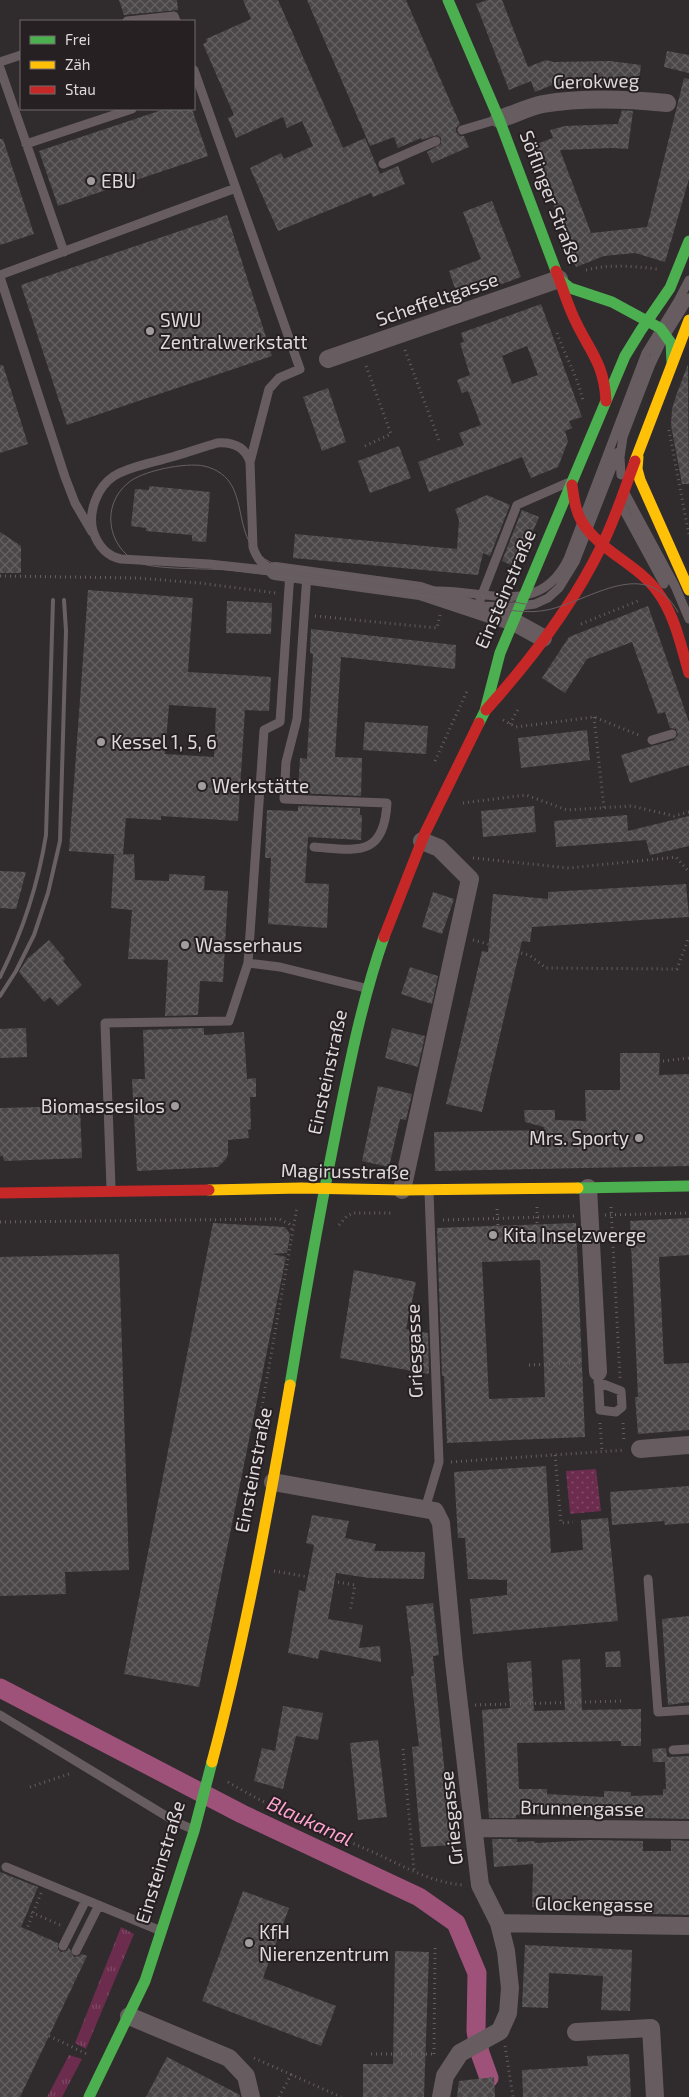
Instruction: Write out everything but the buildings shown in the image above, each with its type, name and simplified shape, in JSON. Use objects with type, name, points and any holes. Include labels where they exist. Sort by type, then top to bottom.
[{"type":"street","name":"Söflinger Straße","points":[[448,0],[499,119],[577,323],[603,374],[606,393],[604,409]]},
{"type":"street","name":"Gerokweg","points":[[499,119],[541,104],[578,100],[641,100],[667,104]]},
{"type":"street","name":"Einsteinstraße","points":[[88,2097],[145,1981],[198,1818],[231,1691],[273,1482],[324,1188],[345,1084],[368,989],[394,909],[422,841],[485,712],[500,653],[625,356],[647,320],[670,288],[679,271],[689,241]]},
{"type":"street","points":[[559,279],[570,288],[612,302],[647,320],[663,331],[672,348],[672,362]]},
{"type":"street","name":"Scheffeltgasse","points":[[328,359],[559,279]]},
{"type":"street","name":"Einsteinstraße","points":[[485,712],[515,677],[579,587],[602,546],[689,320]]},
{"type":"street","points":[[638,455],[637,468],[640,480],[672,565],[689,590]]},
{"type":"street","points":[[573,482],[575,505],[585,527],[602,546],[637,571],[662,598],[689,673]]},
{"type":"street","points":[[637,571],[645,574],[672,565]]},
{"type":"street","points":[[291,572],[420,591],[444,599],[520,608],[543,638]]},
{"type":"street","points":[[402,1190],[470,879],[439,848],[422,841]]},
{"type":"street","name":"Magirusstraße","points":[[0,1193],[324,1188],[402,1190],[689,1186]]},
{"type":"street","points":[[588,1188],[598,1372]]},
{"type":"street","points":[[632,1449],[689,1444]]},
{"type":"street","points":[[273,1482],[425,1510]]},
{"type":"street","name":"Griesgasse","points":[[425,1510],[434,1511],[441,1523],[459,1705],[480,1886],[499,1923],[506,1951],[510,1988],[508,2013],[500,2030]]},
{"type":"street","name":"Brunnengasse","points":[[474,1828],[689,1830]]},
{"type":"street","name":"Glockengasse","points":[[499,1923],[689,1926]]},
{"type":"street","points":[[128,2016],[229,2058],[246,2076],[251,2097]]},
{"type":"street","points":[[576,2032],[651,2028],[655,2097]]},
{"type":"street","points":[[442,2097],[445,2076],[460,2053],[500,2030]]},
{"type":"lane","points":[[136,20],[174,16],[176,20]]},
{"type":"lane","points":[[0,62],[20,55]]},
{"type":"lane","points":[[0,68],[64,252]]},
{"type":"lane","points":[[197,87],[236,188],[300,369],[278,378],[269,389],[250,462]]},
{"type":"lane","points":[[26,144],[129,110]]},
{"type":"lane","points":[[462,130],[499,119]]},
{"type":"lane","points":[[383,164],[436,141]]},
{"type":"lane","points":[[236,188],[0,276],[65,477],[79,512],[106,552],[121,559],[209,564],[291,572]]},
{"type":"lane","points":[[420,591],[446,590],[479,603],[520,608],[560,574],[585,527],[611,469],[663,331],[689,280]]},
{"type":"lane","points":[[585,527],[643,359],[689,298]]},
{"type":"lane","points":[[617,430],[611,469],[620,502],[672,565],[678,612],[689,644]]},
{"type":"lane","points":[[623,438],[620,464],[624,490],[632,509],[672,565],[689,620]]},
{"type":"lane","points":[[96,537],[92,515],[97,497],[107,482],[120,473],[211,445],[224,443],[238,446],[248,456],[250,462],[253,547],[262,564],[291,572]]},
{"type":"lane","points":[[479,603],[516,504],[573,482]]},
{"type":"lane","points":[[111,1191],[105,1023],[229,1021],[248,963],[264,730],[280,722],[291,572]]},
{"type":"lane","points":[[291,572],[304,615],[297,719],[286,762],[284,799],[387,803],[382,829],[371,845],[358,850],[314,847]]},
{"type":"lane","points":[[662,598],[678,612]]},
{"type":"lane","points":[[652,740],[672,734]]},
{"type":"lane","points":[[248,963],[280,967],[368,989]]},
{"type":"lane","name":"Griesgasse","points":[[425,1510],[439,1462],[429,1189]]},
{"type":"lane","points":[[598,1372],[621,1391],[622,1407],[616,1412],[600,1410],[598,1372]]},
{"type":"lane","points":[[648,1579],[658,1712],[689,1710]]},
{"type":"lane","points":[[0,1715],[176,1822],[194,1831]]},
{"type":"lane","points":[[673,1750],[689,1750]]},
{"type":"lane","points":[[6,1867],[161,1931]]},
{"type":"lane","points":[[63,1946],[86,1900]]},
{"type":"lane","points":[[76,1951],[99,1905]]},
{"type":"path","points":[[580,272],[599,267],[624,265],[679,271]]},
{"type":"path","points":[[555,329],[565,356],[577,377],[584,407]]},
{"type":"path","points":[[399,335],[440,443]]},
{"type":"path","points":[[359,348],[391,434],[365,446]]},
{"type":"path","points":[[670,438],[689,535]]},
{"type":"path","points":[[0,576],[137,578],[199,583],[288,594]]},
{"type":"path","points":[[304,615],[437,628],[444,599]]},
{"type":"path","points":[[580,624],[642,599]]},
{"type":"path","points":[[485,712],[516,727],[594,717],[652,740]]},
{"type":"path","points":[[594,717],[604,808]]},
{"type":"path","points":[[444,794],[464,804],[526,794],[567,810],[632,806],[674,816],[689,812]]},
{"type":"path","points":[[466,857],[569,868],[676,857],[689,872]]},
{"type":"path","points":[[458,935],[529,955],[546,968],[676,969],[689,937]]},
{"type":"path","points":[[663,1061],[689,1058]]},
{"type":"path","points":[[610,1201],[621,1391]]},
{"type":"path","points":[[537,1204],[537,1224]]},
{"type":"path","points":[[497,1206],[498,1226]]},
{"type":"path","points":[[0,1222],[279,1219],[288,1224],[292,1230],[338,1228],[341,1222],[353,1213],[393,1212]]},
{"type":"path","points":[[430,1220],[689,1213]]},
{"type":"path","points":[[529,1365],[598,1372],[619,1361]]},
{"type":"path","points":[[439,1462],[632,1449],[622,1407]]},
{"type":"path","points":[[600,1410],[602,1451]]},
{"type":"path","points":[[555,1455],[561,1523],[573,1522]]},
{"type":"path","points":[[256,1568],[355,1585],[350,1612]]},
{"type":"path","points":[[459,1705],[623,1701]]},
{"type":"path","points":[[403,1749],[414,1871]]},
{"type":"path","points":[[30,1787],[86,1768]]},
{"type":"path","points":[[210,1772],[267,1805],[414,1871],[446,1884],[480,1886]]},
{"type":"path","points":[[27,1929],[45,1883]]},
{"type":"path","points":[[13,1904],[61,1926]]},
{"type":"path","points":[[434,2054],[435,1945]]},
{"type":"path","points":[[500,2030],[506,2048],[513,2097]]},
{"type":"path","points":[[49,2036],[106,2063]]},
{"type":"path","points":[[371,2054],[460,2053]]},
{"type":"path","points":[[251,2057],[341,2097]]},
{"type":"path","points":[[279,2097],[292,2074]]},
{"type":"green space","points":[[596,1469],[601,1511],[570,1514],[566,1471]]},
{"type":"green space","points":[[121,1927],[134,1934],[86,2049],[75,2043]]},
{"type":"green space","points":[[69,2055],[82,2059],[62,2097],[47,2097]]},
{"type":"waterway","name":"Blaukanal","points":[[0,1688],[242,1814],[419,1897],[456,1923],[477,1973],[476,2031],[480,2053],[489,2078]]},
{"type":"tram line","points":[[444,599],[227,570],[167,568],[145,565],[127,555],[119,546],[111,525],[111,513],[119,492],[134,479],[153,471],[175,466],[204,466],[221,474],[232,486],[245,532],[252,547],[265,559],[285,567],[446,590]]},
{"type":"tram line","points":[[486,606],[516,611],[532,612],[547,610],[600,591],[634,584],[650,586],[665,595],[678,612]]},
{"type":"tram line","points":[[476,595],[536,606]]},
{"type":"railway","points":[[0,977],[29,908],[39,872],[46,835],[53,600]]},
{"type":"railway","points":[[0,996],[16,971],[34,935],[48,893],[60,841],[66,631],[64,600]]},
{"type":"traffic: fast","points":[[448,0],[499,119],[556,271]]},
{"type":"traffic: fast","points":[[479,723],[485,711],[500,653],[625,356],[670,288],[689,241]]},
{"type":"traffic: fast","points":[[559,279],[570,288],[612,302],[660,328],[671,343],[672,362]]},
{"type":"traffic: fast","points":[[290,1385],[306,1290],[346,1082],[363,1009],[384,937]]},
{"type":"traffic: fast","points":[[578,1188],[689,1186]]},
{"type":"traffic: fast","points":[[89,2097],[145,1981],[194,1831],[212,1762]]},
{"type":"traffic: slow","points":[[635,461],[689,320]]},
{"type":"traffic: slow","points":[[638,457],[637,469],[640,480],[689,590]]},
{"type":"traffic: slow","points":[[209,1190],[301,1188],[402,1190],[578,1188]]},
{"type":"traffic: slow","points":[[212,1762],[245,1621],[290,1385]]},
{"type":"traffic: jam","points":[[556,271],[574,318],[599,366],[605,388],[606,401]]},
{"type":"traffic: jam","points":[[486,710],[534,653],[577,591],[606,537],[635,461]]},
{"type":"traffic: jam","points":[[572,485],[575,504],[582,522],[598,541],[649,581],[663,600],[677,631],[689,673]]},
{"type":"traffic: jam","points":[[384,937],[425,833],[479,723]]},
{"type":"traffic: jam","points":[[0,1193],[209,1190]]},
{"type":"place","name":"EBU","points":[[91,181]]},
{"type":"place","name":"SWU Zentralwerkstatt","points":[[150,331]]},
{"type":"place","name":"Kessel 1, 5, 6","points":[[101,742]]},
{"type":"place","name":"Werkstätte","points":[[202,786]]},
{"type":"place","name":"Wasserhaus","points":[[185,945]]},
{"type":"place","name":"Biomassesilos","points":[[175,1106]]},
{"type":"place","name":"Mrs. Sporty","points":[[639,1138]]},
{"type":"place","name":"Kita Inselzwerge","points":[[493,1235]]},
{"type":"place","name":"KfH Nierenzentrum","points":[[249,1943]]}]
